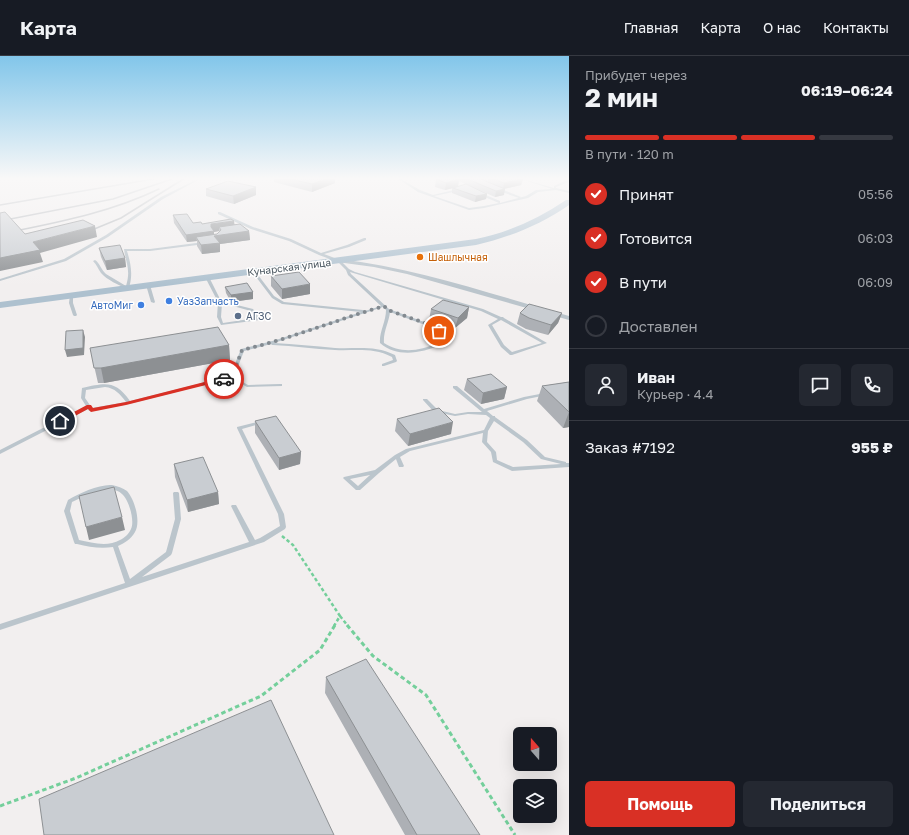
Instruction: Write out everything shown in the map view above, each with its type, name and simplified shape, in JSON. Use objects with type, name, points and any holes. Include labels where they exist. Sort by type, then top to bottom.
[{"type":"main road","name":"Кунарская улица","points":[[0,305],[476,242],[503,236],[550,214]]},
{"type":"street","points":[[339,260],[408,272],[499,300],[569,318]]},
{"type":"lane","points":[[0,280],[65,260],[107,236],[138,214]]},
{"type":"lane","points":[[222,214],[252,228],[290,240],[320,254],[339,260],[348,270],[354,273],[482,310],[502,318],[508,321],[545,343],[511,354],[502,346],[490,325],[502,318]]},
{"type":"lane","points":[[245,229],[252,228]]},
{"type":"lane","points":[[320,254],[348,246],[365,239]]},
{"type":"lane","points":[[95,261],[102,271],[111,279],[127,288],[130,278],[130,264],[125,250],[150,250],[209,242]]},
{"type":"lane","points":[[268,343],[342,349],[371,348],[408,351],[431,348],[439,344],[442,336],[439,331],[434,327],[388,310],[348,274],[348,270]]},
{"type":"lane","points":[[254,272],[273,297],[283,303],[366,312]]},
{"type":"lane","points":[[208,277],[220,302],[219,317],[222,324],[258,319],[252,310],[220,302]]},
{"type":"lane","points":[[148,285],[153,302]]},
{"type":"lane","points":[[71,296],[71,303],[75,315]]},
{"type":"lane","points":[[232,377],[242,350],[384,306]]},
{"type":"lane","points":[[383,365],[395,361],[394,356],[386,350],[381,339],[388,317],[388,310]]},
{"type":"lane","points":[[371,348],[382,343]]},
{"type":"lane","points":[[129,403],[121,390],[110,386],[84,389],[83,398],[91,410],[129,403],[232,377],[247,386],[280,385]]},
{"type":"lane","points":[[455,388],[483,411],[525,441],[543,458],[569,465]]},
{"type":"lane","points":[[483,411],[526,398],[551,393]]},
{"type":"lane","points":[[425,400],[436,411],[455,415],[468,413],[491,416]]},
{"type":"lane","points":[[0,452],[89,406]]},
{"type":"lane","points":[[491,416],[484,442],[493,452],[495,461],[512,469],[569,465]]},
{"type":"lane","points":[[0,627],[262,540],[283,527],[281,514],[239,428],[270,420]]},
{"type":"lane","points":[[376,472],[346,478],[358,489],[376,472],[397,456],[408,450],[486,431]]},
{"type":"lane","points":[[397,456],[401,466]]},
{"type":"lane","points":[[111,487],[119,489],[124,493],[128,498],[135,517],[134,530],[124,540],[114,545],[102,547],[77,542],[67,511],[70,501],[81,494],[111,487]]},
{"type":"lane","points":[[129,584],[169,553],[178,519],[176,492]]},
{"type":"lane","points":[[234,506],[253,543]]},
{"type":"lane","points":[[114,545],[129,584]]},
{"type":"path","points":[[276,532],[294,545],[340,616],[374,656],[426,695],[515,835]]},
{"type":"path","points":[[0,806],[76,778],[261,696],[320,650],[340,616]]},
{"type":"building","points":[[0,214],[7,214],[25,234],[83,220],[95,226],[33,242],[40,250],[0,258]]},
{"type":"building","points":[[187,214],[193,223],[201,222],[202,224],[231,219],[234,221],[211,224],[214,231],[186,235],[173,215]]},
{"type":"building","points":[[240,224],[249,231],[214,236],[220,243],[201,245],[196,237],[217,234],[221,230],[219,227]]},
{"type":"building","points":[[120,245],[125,258],[105,261],[99,248]]},
{"type":"building","points":[[299,272],[310,284],[282,289],[271,276]]},
{"type":"building","points":[[247,283],[253,292],[231,295],[225,287]]},
{"type":"building","points":[[443,300],[469,307],[458,318],[431,309]]},
{"type":"building","points":[[529,304],[562,313],[551,325],[529,318],[520,313]]},
{"type":"building","points":[[218,327],[229,345],[94,368],[90,348]]},
{"type":"building","points":[[83,330],[83,348],[65,350],[66,331]]},
{"type":"building","points":[[491,374],[507,387],[483,393],[467,379]]},
{"type":"building","points":[[569,382],[569,412],[542,386]]},
{"type":"building","points":[[439,408],[453,422],[410,434],[397,419]]},
{"type":"building","points":[[276,416],[301,452],[279,458],[255,421]]},
{"type":"building","points":[[203,457],[218,492],[187,500],[174,464]]},
{"type":"building","points":[[114,487],[122,517],[86,527],[79,496]]},
{"type":"building","points":[[366,659],[480,835],[417,835],[326,677]]},
{"type":"building","points":[[271,700],[334,835],[44,835],[39,799]]},
{"type":"railway","points":[[0,221],[34,214]]},
{"type":"railway","points":[[15,231],[87,214]]},
{"type":"railway","points":[[87,232],[127,214]]},
{"type":"way so far","points":[[224,379],[232,377],[242,350],[302,334],[351,316],[384,306],[388,310],[425,323],[439,331]]},
{"type":"place","name":"Шашлычная","points":[[420,257]]},
{"type":"place","name":"УазЗапчасть","points":[[169,301]]},
{"type":"place","name":"АвтоМиг","points":[[141,305]]},
{"type":"place","name":"АГЗС","points":[[238,316]]},
{"type":"route","points":[[60,421],[89,406],[91,410],[126,404],[224,379]]}]
